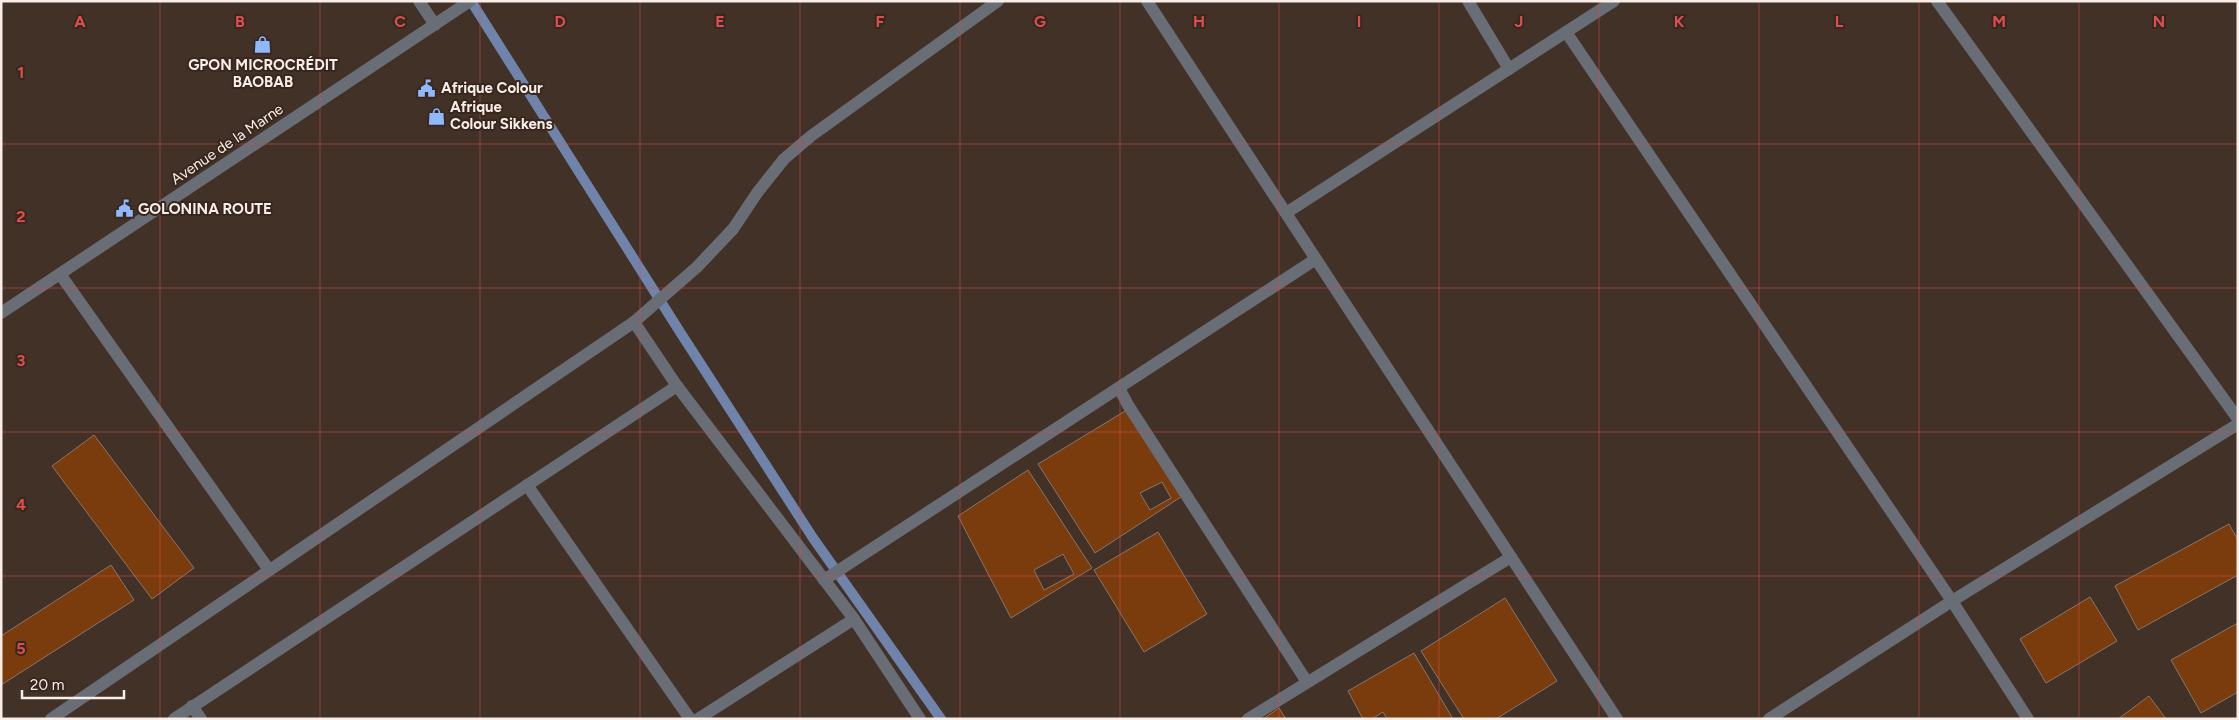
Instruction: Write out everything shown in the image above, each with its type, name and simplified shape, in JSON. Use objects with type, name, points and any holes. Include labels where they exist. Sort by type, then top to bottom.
[{"type":"street","points":[[419,1],[435,25]]},
{"type":"street","name":"Avenue de la Marne","points":[[1,313],[470,1]]},
{"type":"street","points":[[51,719],[634,322],[697,267],[733,229],[757,193],[784,159],[811,136],[998,1]]},
{"type":"street","points":[[1147,1],[1617,719]]},
{"type":"street","points":[[1468,1],[1509,69]]},
{"type":"street","points":[[1286,213],[1614,1]]},
{"type":"street","points":[[1937,1],[2238,419]]},
{"type":"street","points":[[1566,32],[1952,602],[2028,719]]},
{"type":"street","points":[[824,580],[1316,259]]},
{"type":"street","points":[[60,274],[269,570]]},
{"type":"street","points":[[634,322],[677,386],[854,619],[920,719]]},
{"type":"street","points":[[174,719],[677,386]]},
{"type":"street","points":[[1119,388],[1128,405],[1307,682]]},
{"type":"street","points":[[1769,719],[1952,602],[2238,424]]},
{"type":"street","points":[[527,485],[690,719]]},
{"type":"street","points":[[1248,719],[1511,557]]},
{"type":"street","points":[[698,719],[854,619]]},
{"type":"street","points":[[192,706],[201,719]]},
{"type":"building","points":[[1130,408],[1184,495],[1095,553],[1038,464]],"holes":[[[1162,482],[1171,498],[1150,510],[1140,493]]]},
{"type":"building","points":[[94,435],[194,568],[152,599],[52,466]]},
{"type":"building","points":[[1028,470],[1092,568],[1011,618],[958,516]],"holes":[[[1063,554],[1074,574],[1044,590],[1034,570]]]},
{"type":"building","points":[[2229,524],[2238,540],[2238,575],[2138,630],[2115,586]]},
{"type":"building","points":[[1158,532],[1207,614],[1144,652],[1094,570]]},
{"type":"building","points":[[111,565],[134,600],[1,685],[1,636]]},
{"type":"building","points":[[2090,597],[2117,641],[2046,683],[2020,639]]},
{"type":"building","points":[[1505,598],[1557,681],[1496,719],[1464,719],[1421,651]]},
{"type":"building","points":[[2238,623],[2238,692],[2201,713],[2171,660]]},
{"type":"building","points":[[1414,653],[1453,719],[1387,719],[1383,712],[1372,719],[1363,719],[1348,691]]},
{"type":"building","points":[[2149,696],[2166,719],[2118,719]]},
{"type":"building","points":[[1279,708],[1286,719],[1263,719]]},
{"type":"waterway","points":[[471,1],[680,332],[813,538],[941,719]]},
{"type":"place","name":"GPON MICROCRÉDIT BAOBAB","points":[[263,44]]},
{"type":"place","name":"Afrique Colour","points":[[427,88]]},
{"type":"place","name":"Afrique Colour Sikkens","points":[[436,116]]},
{"type":"place","name":"GOLONINA ROUTE","points":[[124,209]]}]
